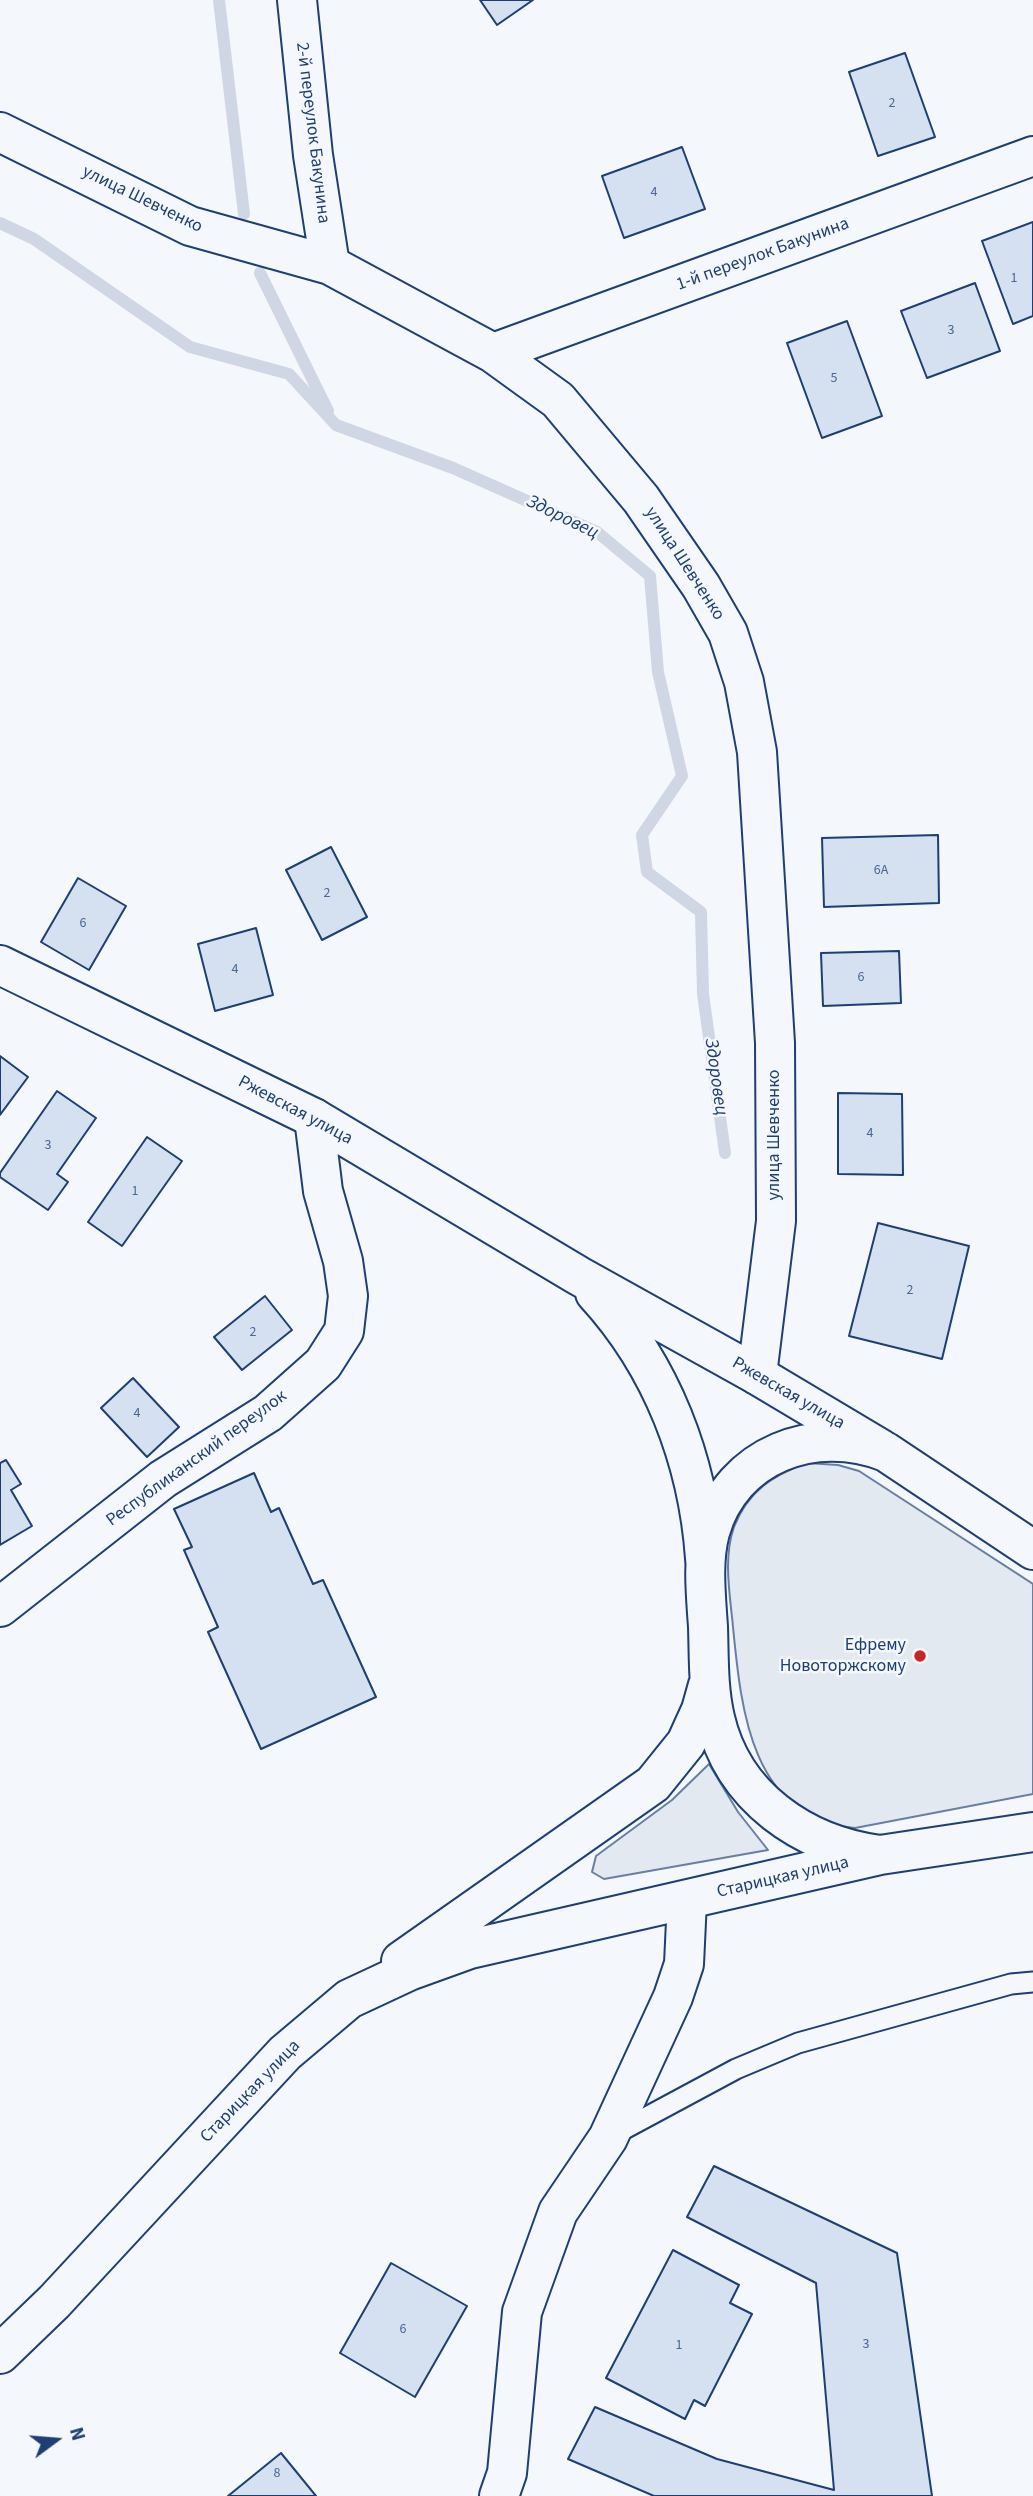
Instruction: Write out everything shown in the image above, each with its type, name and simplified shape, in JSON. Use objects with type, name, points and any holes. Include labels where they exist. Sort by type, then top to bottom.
[{"type":"main road","name":"2-й переулок Бакунина","points":[[297,0],[313,155],[330,265]]},
{"type":"main road","name":"улица Шевченко","points":[[0,132],[190,226],[330,265],[493,353],[558,400],[641,499],[701,586],[728,633],[744,682],[757,752],[775,1043],[776,1221],[757,1375]]},
{"type":"main road","name":"1-й переулок Бакунина","points":[[493,353],[1033,156]]},
{"type":"main road","name":"Ржевская улица","points":[[0,965],[314,1118],[579,1276],[757,1375],[886,1452],[1033,1550]]},
{"type":"main road","name":"Республиканский переулок","points":[[0,1607],[163,1479],[268,1413],[323,1364],[344,1331],[348,1296],[343,1261],[323,1191],[314,1118]]},
{"type":"main road","name":"Ржевская улица","points":[[579,1276],[630,1337],[665,1397],[695,1482],[706,1571]]},
{"type":"main road","points":[[886,1452],[867,1445],[828,1440],[799,1445],[771,1455],[747,1473],[727,1496],[710,1531],[706,1571],[709,1676],[715,1721],[723,1742],[733,1763],[759,1799],[776,1814],[814,1838],[846,1849],[880,1855],[1033,1832]]},
{"type":"main road","points":[[349,1999],[653,1784],[677,1757],[694,1727],[709,1676]]},
{"type":"main road","name":"Старицкая улица","points":[[0,2354],[54,2302],[285,2053],[349,1999],[409,1970],[470,1949],[880,1855]]},
{"type":"main road","points":[[499,2496],[507,2473],[522,2312],[558,2212],[608,2138],[673,1997],[684,1964],[687,1900]]},
{"type":"lane","points":[[608,2138],[736,2069],[798,2043],[1011,1984],[1033,1982]]},
{"type":"shaded area","points":[[807,1463],[838,1465],[859,1471],[1033,1584],[1033,1794],[855,1828],[820,1820],[793,1804],[773,1782],[758,1755],[741,1692],[729,1589],[729,1551],[734,1527],[754,1494],[783,1473]]},
{"type":"shaded area","points":[[709,1764],[738,1812],[768,1850],[604,1879],[592,1872],[596,1856],[672,1800]]},
{"type":"building","points":[[480,0],[533,0],[497,25]]},
{"type":"building","points":[[905,53],[935,137],[878,156],[849,72]]},
{"type":"building","points":[[682,147],[705,209],[624,238],[602,176]]},
{"type":"building","points":[[1033,222],[1033,316],[1013,324],[982,241]]},
{"type":"building","points":[[975,283],[1000,351],[927,378],[901,311]]},
{"type":"building","points":[[847,321],[882,416],[822,438],[787,343]]},
{"type":"building","points":[[938,835],[939,903],[824,907],[822,838]]},
{"type":"building","points":[[331,847],[367,917],[322,940],[286,870]]},
{"type":"building","points":[[78,878],[126,906],[89,970],[41,942]]},
{"type":"building","points":[[256,928],[273,995],[215,1011],[198,944]]},
{"type":"building","points":[[899,951],[901,1003],[823,1006],[821,953]]},
{"type":"building","points":[[0,1056],[28,1077],[0,1115]]},
{"type":"building","points":[[57,1091],[96,1118],[57,1174],[68,1182],[48,1210],[0,1177],[0,1173]]},
{"type":"building","points":[[838,1093],[902,1094],[903,1175],[838,1174]]},
{"type":"building","points":[[147,1137],[182,1161],[122,1246],[88,1222]]},
{"type":"building","points":[[878,1223],[969,1246],[942,1359],[849,1336]]},
{"type":"building","points":[[265,1296],[292,1330],[242,1370],[214,1337]]},
{"type":"building","points":[[133,1378],[179,1427],[147,1457],[101,1408]]},
{"type":"building","points":[[6,1460],[21,1484],[11,1490],[32,1526],[0,1545],[0,1463]]},
{"type":"building","points":[[254,1473],[271,1512],[279,1508],[313,1584],[323,1580],[376,1697],[261,1749],[208,1632],[218,1627],[184,1550],[192,1547],[174,1509]]},
{"type":"building","points":[[714,2166],[897,2253],[932,2496],[654,2496],[568,2459],[595,2407],[717,2459],[834,2490],[816,2283],[687,2217]]},
{"type":"building","points":[[673,2250],[739,2285],[730,2303],[752,2314],[705,2406],[694,2400],[685,2419],[606,2378]]},
{"type":"building","points":[[391,2263],[467,2306],[415,2397],[340,2353]]},
{"type":"building","points":[[281,2453],[316,2496],[228,2496]]},
{"type":"waterway","points":[[219,0],[244,214]]},
{"type":"waterway","name":"Здоровец","points":[[0,223],[34,239],[190,347],[289,374],[336,425],[453,468],[597,532],[650,576],[658,672],[682,776],[642,835],[647,872],[701,912],[703,994],[725,1153]]},
{"type":"waterway","points":[[260,273],[328,411]]},
{"type":"place","name":"Ефрему Новоторжскому","points":[[920,1656]]}]
